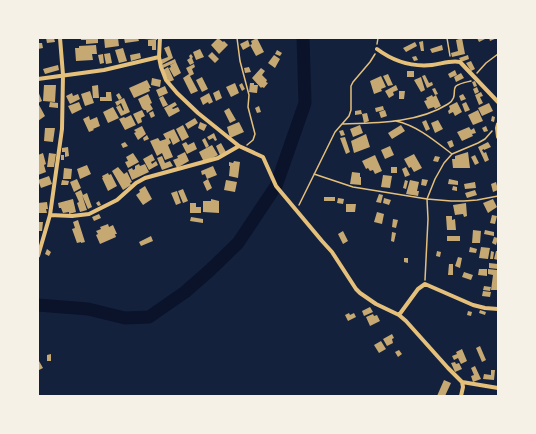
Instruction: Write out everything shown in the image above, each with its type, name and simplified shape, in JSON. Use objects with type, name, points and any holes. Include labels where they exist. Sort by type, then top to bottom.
[{"type":"street","points":[[38,256],[50,216],[62,129],[63,75],[60,38]]},
{"type":"street","points":[[160,38],[159,57],[163,74],[177,93],[198,113],[239,146],[263,157],[276,186],[332,252],[356,289],[376,304],[399,315],[406,321],[462,382],[498,388]]},
{"type":"street","points":[[376,48],[384,54],[405,64],[417,66],[460,62],[498,102]]},
{"type":"street","points":[[38,79],[104,70],[159,57]]},
{"type":"street","points":[[497,126],[498,138]]},
{"type":"street","points":[[50,216],[89,214],[117,200],[145,178],[218,158],[239,146]]},
{"type":"street","points":[[399,315],[418,288],[425,284],[473,304],[485,308],[498,309]]},
{"type":"street","points":[[462,382],[462,396]]},
{"type":"path","points":[[237,38],[240,61],[249,95],[248,107],[255,134],[253,140],[243,148]]},
{"type":"path","points":[[297,210],[335,132],[349,116],[351,110],[351,86],[374,56],[378,38]]},
{"type":"path","points":[[447,38],[450,62]]},
{"type":"path","points":[[342,124],[416,117],[434,111],[452,102],[457,86],[475,78],[486,62],[498,54]]},
{"type":"path","points":[[394,120],[416,129],[452,154]]},
{"type":"path","points":[[425,284],[428,219],[426,199],[441,168],[452,154],[478,143],[497,126]]},
{"type":"path","points":[[314,174],[353,187],[426,199],[464,201],[498,196]]},
{"type":"building","points":[[46,38],[54,38],[55,42],[47,43]]},
{"type":"building","points":[[81,38],[98,38],[98,43],[86,44],[86,40],[81,40]]},
{"type":"building","points":[[104,38],[118,38],[119,46],[105,48]]},
{"type":"building","points":[[124,38],[138,38],[139,41],[125,43]]},
{"type":"building","points":[[157,38],[157,40],[144,39]]},
{"type":"building","points":[[218,38],[228,45],[219,54],[211,45]]},
{"type":"building","points":[[257,38],[264,52],[256,56],[250,45],[252,44],[251,41]]},
{"type":"building","points":[[462,38],[465,54],[452,57],[451,53],[458,51],[456,40]]},
{"type":"building","points":[[477,38],[487,38],[479,42]]},
{"type":"building","points":[[489,38],[497,38],[490,41]]},
{"type":"building","points":[[148,40],[156,40],[156,50],[152,50],[152,46],[148,46]]},
{"type":"building","points":[[248,40],[250,46],[243,50],[240,44]]},
{"type":"building","points":[[423,41],[424,51],[421,51],[419,42]]},
{"type":"building","points":[[415,42],[417,46],[406,52],[403,48]]},
{"type":"building","points":[[38,43],[42,43],[43,48],[38,49]]},
{"type":"building","points":[[96,45],[97,54],[92,54],[93,60],[76,61],[75,48],[79,48],[79,46]]},
{"type":"building","points":[[442,45],[443,50],[432,53],[430,49]]},
{"type":"building","points":[[169,46],[173,58],[162,64],[160,60],[168,57],[164,48]]},
{"type":"building","points":[[123,48],[127,61],[119,63],[115,50]]},
{"type":"building","points":[[200,49],[204,57],[196,60],[193,52]]},
{"type":"building","points":[[277,50],[282,53],[280,56],[275,54]]},
{"type":"building","points":[[212,52],[219,59],[215,63],[208,56]]},
{"type":"building","points":[[110,53],[112,63],[106,64],[104,54]]},
{"type":"building","points":[[140,53],[141,58],[131,61],[130,55]]},
{"type":"building","points":[[103,54],[104,63],[100,64],[98,55]]},
{"type":"building","points":[[191,54],[194,63],[190,65],[187,60],[190,58],[189,56]]},
{"type":"building","points":[[274,55],[280,59],[275,68],[268,63]]},
{"type":"building","points":[[468,55],[469,59],[461,62],[459,58]]},
{"type":"building","points":[[416,56],[418,60],[414,61],[412,57]]},
{"type":"building","points":[[175,59],[176,62],[163,68],[162,65]]},
{"type":"building","points":[[471,61],[475,69],[471,71],[466,63]]},
{"type":"building","points":[[176,62],[181,73],[174,77],[169,68],[171,67],[170,65]]},
{"type":"building","points":[[194,64],[195,67],[192,69],[194,74],[190,76],[198,91],[191,94],[183,78],[189,74],[186,68]]},
{"type":"building","points":[[58,65],[59,70],[45,74],[43,69]]},
{"type":"building","points":[[168,67],[174,80],[169,82],[163,70]]},
{"type":"building","points":[[249,67],[251,72],[245,73],[244,68]]},
{"type":"building","points":[[261,68],[265,71],[262,75],[268,83],[264,88],[261,88],[252,78]]},
{"type":"building","points":[[455,70],[457,75],[450,78],[448,74]]},
{"type":"building","points":[[407,71],[414,71],[414,77],[407,77]]},
{"type":"building","points":[[461,73],[464,78],[456,82],[454,77]]},
{"type":"building","points":[[388,74],[393,85],[388,86],[383,76]]},
{"type":"building","points":[[425,75],[429,83],[432,82],[433,85],[427,88],[422,76]]},
{"type":"building","points":[[381,76],[386,87],[381,89],[382,91],[374,94],[370,81]]},
{"type":"building","points":[[202,77],[208,89],[202,92],[196,80]]},
{"type":"building","points":[[421,77],[425,90],[421,92],[414,80]]},
{"type":"building","points":[[152,78],[161,80],[160,87],[151,85]]},
{"type":"building","points":[[147,80],[151,88],[149,88],[150,91],[134,98],[129,88]]},
{"type":"building","points":[[475,81],[477,86],[474,87],[472,82]]},
{"type":"building","points":[[235,83],[239,93],[231,97],[226,87]]},
{"type":"building","points":[[242,83],[245,89],[242,91],[239,85]]},
{"type":"building","points":[[250,83],[258,85],[257,93],[249,92]]},
{"type":"building","points":[[44,85],[56,85],[55,102],[43,101]]},
{"type":"building","points":[[98,85],[99,98],[93,98],[92,86]]},
{"type":"building","points":[[396,85],[398,90],[393,92],[394,95],[389,98],[385,91]]},
{"type":"building","points":[[165,86],[168,93],[159,97],[156,90]]},
{"type":"building","points":[[477,87],[479,92],[475,94],[473,89]]},
{"type":"building","points":[[435,88],[438,94],[435,95],[432,89]]},
{"type":"building","points":[[219,90],[222,98],[216,101],[213,93]]},
{"type":"building","points":[[38,91],[42,101],[38,103]]},
{"type":"building","points":[[90,91],[94,103],[85,106],[81,94]]},
{"type":"building","points":[[399,91],[405,91],[404,99],[399,99]]},
{"type":"building","points":[[106,92],[111,92],[112,101],[100,101],[100,97],[106,97]]},
{"type":"building","points":[[481,92],[483,96],[480,97],[483,103],[479,105],[475,95]]},
{"type":"building","points":[[72,93],[73,96],[78,94],[80,99],[70,104],[66,96]]},
{"type":"building","points":[[119,93],[122,98],[119,100],[116,95]]},
{"type":"building","points":[[209,93],[213,102],[209,104],[208,102],[203,105],[200,98]]},
{"type":"building","points":[[148,94],[152,103],[150,104],[153,109],[147,113],[146,110],[142,108],[138,99]]},
{"type":"building","points":[[463,94],[466,99],[461,101],[459,96]]},
{"type":"building","points":[[432,95],[433,97],[436,95],[441,106],[435,109],[434,107],[428,109],[424,101]]},
{"type":"building","points":[[163,96],[168,105],[163,107],[159,98]]},
{"type":"building","points":[[124,98],[130,112],[121,116],[116,107],[120,105],[123,111],[124,110],[121,103],[117,106],[115,102]]},
{"type":"building","points":[[50,102],[58,103],[58,108],[49,107]]},
{"type":"building","points":[[79,102],[82,109],[72,114],[68,106]]},
{"type":"building","points":[[175,102],[177,105],[172,108],[178,107],[180,111],[169,117],[164,108]]},
{"type":"building","points":[[457,102],[462,112],[455,116],[453,112],[449,114],[449,106]]},
{"type":"building","points":[[466,102],[470,110],[465,112],[462,104]]},
{"type":"building","points":[[38,103],[45,116],[38,121]]},
{"type":"building","points":[[489,103],[493,111],[482,116],[478,108]]},
{"type":"building","points":[[259,106],[261,112],[257,113],[255,108]]},
{"type":"building","points":[[383,106],[384,110],[376,112],[375,108]]},
{"type":"building","points":[[113,107],[119,118],[108,123],[103,112]]},
{"type":"building","points":[[229,108],[236,120],[230,123],[224,111]]},
{"type":"building","points":[[142,110],[145,116],[141,118],[142,122],[138,124],[133,114]]},
{"type":"building","points":[[361,110],[362,114],[355,115],[355,111]]},
{"type":"building","points":[[385,110],[387,116],[381,118],[379,112]]},
{"type":"building","points":[[478,110],[483,121],[473,125],[468,115]]},
{"type":"building","points":[[153,111],[155,116],[151,118],[149,113]]},
{"type":"building","points":[[367,113],[369,121],[364,123],[362,114]]},
{"type":"building","points":[[131,115],[136,125],[125,130],[119,119]]},
{"type":"building","points":[[89,116],[90,120],[97,117],[100,126],[89,132],[83,119]]},
{"type":"building","points":[[492,116],[495,117],[494,122],[491,121]]},
{"type":"building","points":[[195,118],[198,123],[188,129],[185,124]]},
{"type":"building","points":[[426,120],[430,129],[426,131],[422,122]]},
{"type":"building","points":[[438,120],[443,129],[435,133],[431,123]]},
{"type":"building","points":[[200,122],[207,125],[204,131],[198,128]]},
{"type":"building","points":[[239,122],[244,132],[230,138],[227,127]]},
{"type":"building","points":[[183,125],[189,137],[182,141],[176,129]]},
{"type":"building","points":[[360,125],[363,133],[353,137],[350,129]]},
{"type":"building","points":[[401,125],[405,131],[392,139],[388,133]]},
{"type":"building","points":[[142,126],[146,134],[138,140],[134,130]]},
{"type":"building","points":[[486,126],[488,131],[484,132],[482,128]]},
{"type":"building","points":[[469,127],[471,130],[474,128],[476,133],[462,141],[457,132]]},
{"type":"building","points":[[45,128],[55,128],[53,142],[44,141]]},
{"type":"building","points":[[174,129],[180,141],[173,145],[170,138],[169,139],[171,143],[168,145],[173,157],[165,160],[162,153],[157,156],[150,141],[158,138],[160,141],[166,139],[163,134]]},
{"type":"building","points":[[343,130],[345,135],[341,136],[339,131]]},
{"type":"building","points":[[214,133],[217,140],[215,141],[213,138],[209,140],[207,137]]},
{"type":"building","points":[[366,134],[370,147],[354,153],[351,141]]},
{"type":"building","points":[[147,135],[149,139],[144,141],[143,138]]},
{"type":"building","points":[[345,137],[350,152],[346,154],[340,138]]},
{"type":"building","points":[[205,138],[209,146],[206,148],[202,140]]},
{"type":"building","points":[[452,140],[454,146],[450,148],[447,142]]},
{"type":"building","points":[[125,142],[128,146],[123,148],[121,144]]},
{"type":"building","points":[[186,142],[188,145],[194,142],[197,149],[187,154],[182,144]]},
{"type":"building","points":[[488,142],[491,147],[482,150],[484,153],[486,152],[489,160],[485,162],[478,147]]},
{"type":"building","points":[[221,143],[226,152],[220,155],[216,146]]},
{"type":"building","points":[[212,145],[218,155],[204,162],[199,152]]},
{"type":"building","points":[[390,146],[394,155],[385,159],[381,150]]},
{"type":"building","points":[[68,147],[69,156],[65,157],[65,152],[62,152],[62,148]]},
{"type":"building","points":[[185,152],[189,161],[177,168],[173,160]]},
{"type":"building","points":[[468,152],[470,168],[453,168],[452,159],[455,159],[455,156]]},
{"type":"building","points":[[43,153],[46,164],[44,165],[46,172],[38,175],[38,155]]},
{"type":"building","points":[[49,153],[56,154],[54,167],[47,167]]},
{"type":"building","points":[[133,153],[139,162],[128,168],[125,162],[128,161],[126,157]]},
{"type":"building","points":[[152,154],[155,160],[151,162],[152,164],[156,161],[158,165],[149,170],[143,159]]},
{"type":"building","points":[[414,154],[422,168],[414,172],[411,167],[409,168],[404,159]]},
{"type":"building","points":[[61,155],[64,155],[64,160],[61,160]]},
{"type":"building","points":[[375,155],[382,171],[375,174],[373,170],[370,171],[368,168],[366,169],[362,161]]},
{"type":"building","points":[[475,155],[479,163],[475,165],[471,157]]},
{"type":"building","points":[[162,156],[165,163],[170,161],[173,166],[162,170],[157,158]]},
{"type":"building","points":[[435,156],[440,157],[438,162],[433,161]]},
{"type":"building","points":[[234,161],[240,162],[238,178],[229,176],[229,162],[233,163]]},
{"type":"building","points":[[139,164],[140,166],[145,164],[149,172],[132,180],[128,170],[132,168],[133,170],[135,169],[135,166]]},
{"type":"building","points":[[87,165],[91,174],[80,179],[77,169]]},
{"type":"building","points":[[213,166],[217,175],[207,179],[205,174],[202,175],[201,171]]},
{"type":"building","points":[[118,167],[124,174],[127,172],[132,182],[130,183],[131,185],[123,190],[112,171]]},
{"type":"building","points":[[391,167],[397,167],[397,173],[391,173]]},
{"type":"building","points":[[406,167],[410,175],[405,177],[402,169]]},
{"type":"building","points":[[64,168],[72,169],[71,179],[63,179]]},
{"type":"building","points":[[352,172],[360,173],[361,185],[350,184]]},
{"type":"building","points":[[108,173],[109,175],[111,174],[117,186],[108,191],[102,176]]},
{"type":"building","points":[[383,175],[392,176],[390,188],[381,187]]},
{"type":"building","points":[[49,176],[52,184],[41,188],[38,180]]},
{"type":"building","points":[[77,179],[81,188],[74,192],[70,182]]},
{"type":"building","points":[[208,179],[212,188],[207,191],[203,182]]},
{"type":"building","points":[[422,179],[428,180],[426,186],[421,185]]},
{"type":"building","points":[[449,179],[458,181],[458,185],[448,184]]},
{"type":"building","points":[[62,180],[69,181],[68,185],[61,185]]},
{"type":"building","points":[[226,180],[237,182],[235,192],[224,190]]},
{"type":"building","points":[[405,180],[408,181],[406,189],[403,188]]},
{"type":"building","points":[[410,180],[419,182],[417,191],[419,191],[418,196],[406,194]]},
{"type":"building","points":[[475,182],[476,188],[465,189],[464,184]]},
{"type":"building","points":[[496,182],[498,190],[493,192],[491,184]]},
{"type":"building","points":[[145,186],[152,199],[143,205],[136,195],[140,192],[139,190]]},
{"type":"building","points":[[453,186],[457,187],[457,191],[452,190]]},
{"type":"building","points":[[183,189],[188,201],[183,203],[178,191]]},
{"type":"building","points":[[81,190],[83,195],[87,193],[92,207],[88,209],[82,195],[87,210],[80,212],[77,203],[79,202],[75,193]]},
{"type":"building","points":[[475,190],[477,195],[467,198],[465,193]]},
{"type":"building","points":[[177,191],[181,203],[176,205],[171,193]]},
{"type":"building","points":[[379,194],[383,195],[381,203],[376,202]]},
{"type":"building","points":[[324,197],[335,197],[335,201],[324,201]]},
{"type":"building","points":[[338,198],[344,199],[343,204],[337,203]]},
{"type":"building","points":[[384,198],[391,200],[389,205],[383,203]]},
{"type":"building","points":[[73,199],[76,212],[69,214],[69,212],[63,213],[61,208],[59,208],[58,203]]},
{"type":"building","points":[[211,199],[219,201],[219,213],[203,212],[203,201],[211,201]]},
{"type":"building","points":[[493,199],[497,207],[488,213],[483,203]]},
{"type":"building","points":[[99,201],[101,205],[98,206],[96,203]]},
{"type":"building","points":[[47,202],[47,213],[38,213],[38,203]]},
{"type":"building","points":[[190,203],[196,203],[196,207],[201,207],[201,213],[190,213]]},
{"type":"building","points":[[466,203],[467,216],[464,217],[463,214],[455,215],[453,205]]},
{"type":"building","points":[[346,204],[356,204],[355,212],[346,212]]},
{"type":"building","points":[[377,212],[384,214],[382,224],[374,222]]},
{"type":"building","points":[[99,214],[101,218],[94,221],[92,217]]},
{"type":"building","points":[[492,215],[497,216],[495,224],[490,223]]},
{"type":"building","points":[[446,216],[452,216],[452,220],[455,219],[456,230],[447,230]]},
{"type":"building","points":[[191,217],[203,219],[203,223],[190,221]]},
{"type":"building","points":[[393,219],[398,220],[396,228],[392,227]]},
{"type":"building","points":[[78,220],[85,242],[81,243],[77,243],[72,229],[75,228],[73,222]]},
{"type":"building","points":[[38,222],[43,222],[42,231],[38,231]]},
{"type":"building","points":[[108,224],[109,227],[113,225],[117,234],[115,234],[116,237],[100,244],[96,231],[101,229],[100,227]]},
{"type":"building","points":[[473,230],[481,231],[480,243],[472,243]]},
{"type":"building","points":[[485,230],[494,232],[494,236],[484,234]]},
{"type":"building","points":[[343,231],[348,241],[343,244],[338,234]]},
{"type":"building","points":[[392,232],[396,233],[394,242],[391,241]]},
{"type":"building","points":[[151,236],[153,241],[141,246],[139,242]]},
{"type":"building","points":[[447,236],[460,236],[460,241],[447,241]]},
{"type":"building","points":[[494,237],[498,238],[496,245],[492,243]]},
{"type":"building","points":[[470,247],[477,249],[476,253],[469,252]]},
{"type":"building","points":[[481,247],[490,248],[488,259],[479,258]]},
{"type":"building","points":[[47,249],[51,252],[49,256],[45,254]]},
{"type":"building","points":[[437,251],[441,252],[440,257],[436,256]]},
{"type":"building","points":[[491,251],[494,252],[493,259],[490,259]]},
{"type":"building","points":[[496,251],[498,251],[498,260],[494,259]]},
{"type":"building","points":[[458,257],[462,258],[460,268],[455,266]]},
{"type":"building","points":[[404,258],[408,258],[408,263],[404,262]]},
{"type":"building","points":[[489,263],[498,264],[498,269],[489,268]]},
{"type":"building","points":[[449,264],[453,264],[453,275],[448,275]]},
{"type":"building","points":[[479,269],[487,269],[487,276],[478,275]]},
{"type":"building","points":[[488,269],[497,270],[498,290],[491,290],[493,275],[488,274]]},
{"type":"building","points":[[464,272],[473,275],[471,280],[462,277]]},
{"type":"building","points":[[484,286],[491,287],[490,291],[483,290]]},
{"type":"building","points":[[483,291],[491,292],[490,297],[482,296]]},
{"type":"building","points":[[370,307],[373,312],[364,316],[362,311]]},
{"type":"building","points":[[480,310],[486,312],[485,315],[479,313]]},
{"type":"building","points":[[468,311],[472,312],[471,316],[467,315]]},
{"type":"building","points":[[349,313],[350,315],[354,313],[356,317],[348,321],[345,315]]},
{"type":"building","points":[[373,314],[374,316],[377,315],[380,321],[370,326],[366,317]]},
{"type":"building","points":[[392,334],[394,338],[392,339],[393,343],[387,346],[383,339]]},
{"type":"building","points":[[381,341],[386,349],[379,353],[374,345]]},
{"type":"building","points":[[480,346],[486,360],[482,362],[476,348]]},
{"type":"building","points":[[462,349],[467,361],[461,364],[458,358],[454,360],[452,356],[457,354],[456,352]]},
{"type":"building","points":[[399,350],[402,354],[398,357],[395,352]]},
{"type":"building","points":[[51,354],[51,361],[47,361],[47,355]]},
{"type":"building","points":[[39,361],[43,368],[39,370],[38,362]]},
{"type":"building","points":[[455,362],[456,364],[459,363],[462,369],[455,372],[451,363]]},
{"type":"building","points":[[475,366],[481,379],[473,382],[471,376],[474,375],[471,368]]},
{"type":"building","points":[[491,370],[495,370],[494,380],[483,379],[484,374],[491,375]]},
{"type":"building","points":[[444,380],[451,383],[445,396],[437,396]]},
{"type":"waterway","points":[[38,305],[88,309],[125,318],[149,317],[185,292],[238,243],[276,186],[305,103],[303,38]]}]
